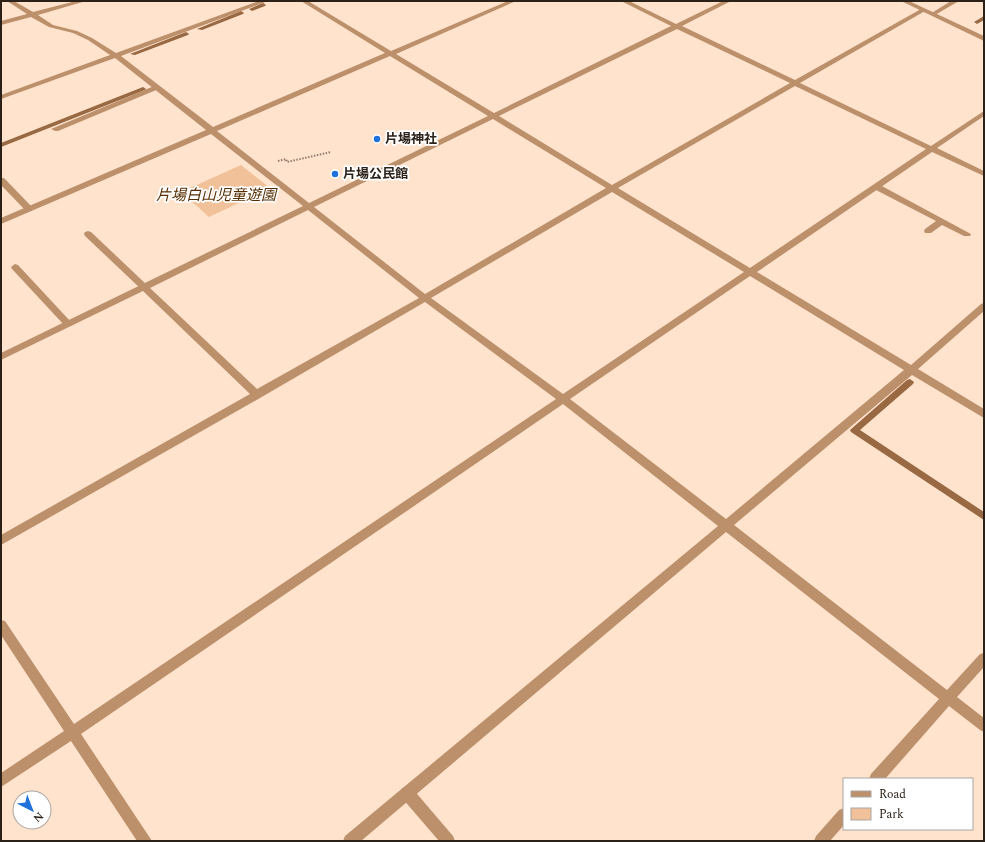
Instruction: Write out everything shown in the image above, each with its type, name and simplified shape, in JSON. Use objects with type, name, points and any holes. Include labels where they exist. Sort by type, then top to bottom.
[{"type":"street","points":[[10,1],[34,14],[51,26],[75,32],[90,39],[117,56],[210,131],[425,298],[563,399],[984,726]]},
{"type":"street","points":[[1,23],[83,1]]},
{"type":"street","points":[[1,98],[265,1]]},
{"type":"street","points":[[304,1],[984,414]]},
{"type":"street","points":[[1,221],[513,1]]},
{"type":"street","points":[[624,1],[984,174]]},
{"type":"street","points":[[1,357],[728,1]]},
{"type":"street","points":[[904,1],[984,39]]},
{"type":"street","points":[[933,14],[956,1]]},
{"type":"street","points":[[1,540],[257,395],[612,188],[923,10]]},
{"type":"street","points":[[55,129],[158,88]]},
{"type":"street","points":[[1,781],[984,113]]},
{"type":"street","points":[[1,180],[29,209]]},
{"type":"street","points":[[877,187],[967,234]]},
{"type":"street","points":[[928,231],[942,221]]},
{"type":"street","points":[[88,234],[257,395]]},
{"type":"street","points":[[15,267],[68,324]]},
{"type":"street","points":[[350,841],[911,370],[984,306]]},
{"type":"street","points":[[1,625],[145,841]]},
{"type":"street","points":[[877,778],[984,658]]},
{"type":"street","points":[[407,793],[448,841]]},
{"type":"street","points":[[820,841],[843,816]]},
{"type":"path","points":[[256,166],[286,159],[287,162],[330,152]]},
{"type":"green space","name":"片場白山児童遊園","points":[[241,165],[270,188],[209,217],[181,192]]},
{"type":"waterway","points":[[252,9],[263,5]]},
{"type":"waterway","points":[[200,29],[241,13]]},
{"type":"waterway","points":[[977,22],[984,18]]},
{"type":"waterway","points":[[133,54],[186,34]]},
{"type":"waterway","points":[[1,145],[143,89]]},
{"type":"waterway","points":[[910,382],[854,430],[984,517]]},
{"type":"place","name":"片場神社","points":[[377,139]]},
{"type":"place","name":"片場公民館","points":[[335,174]]}]
